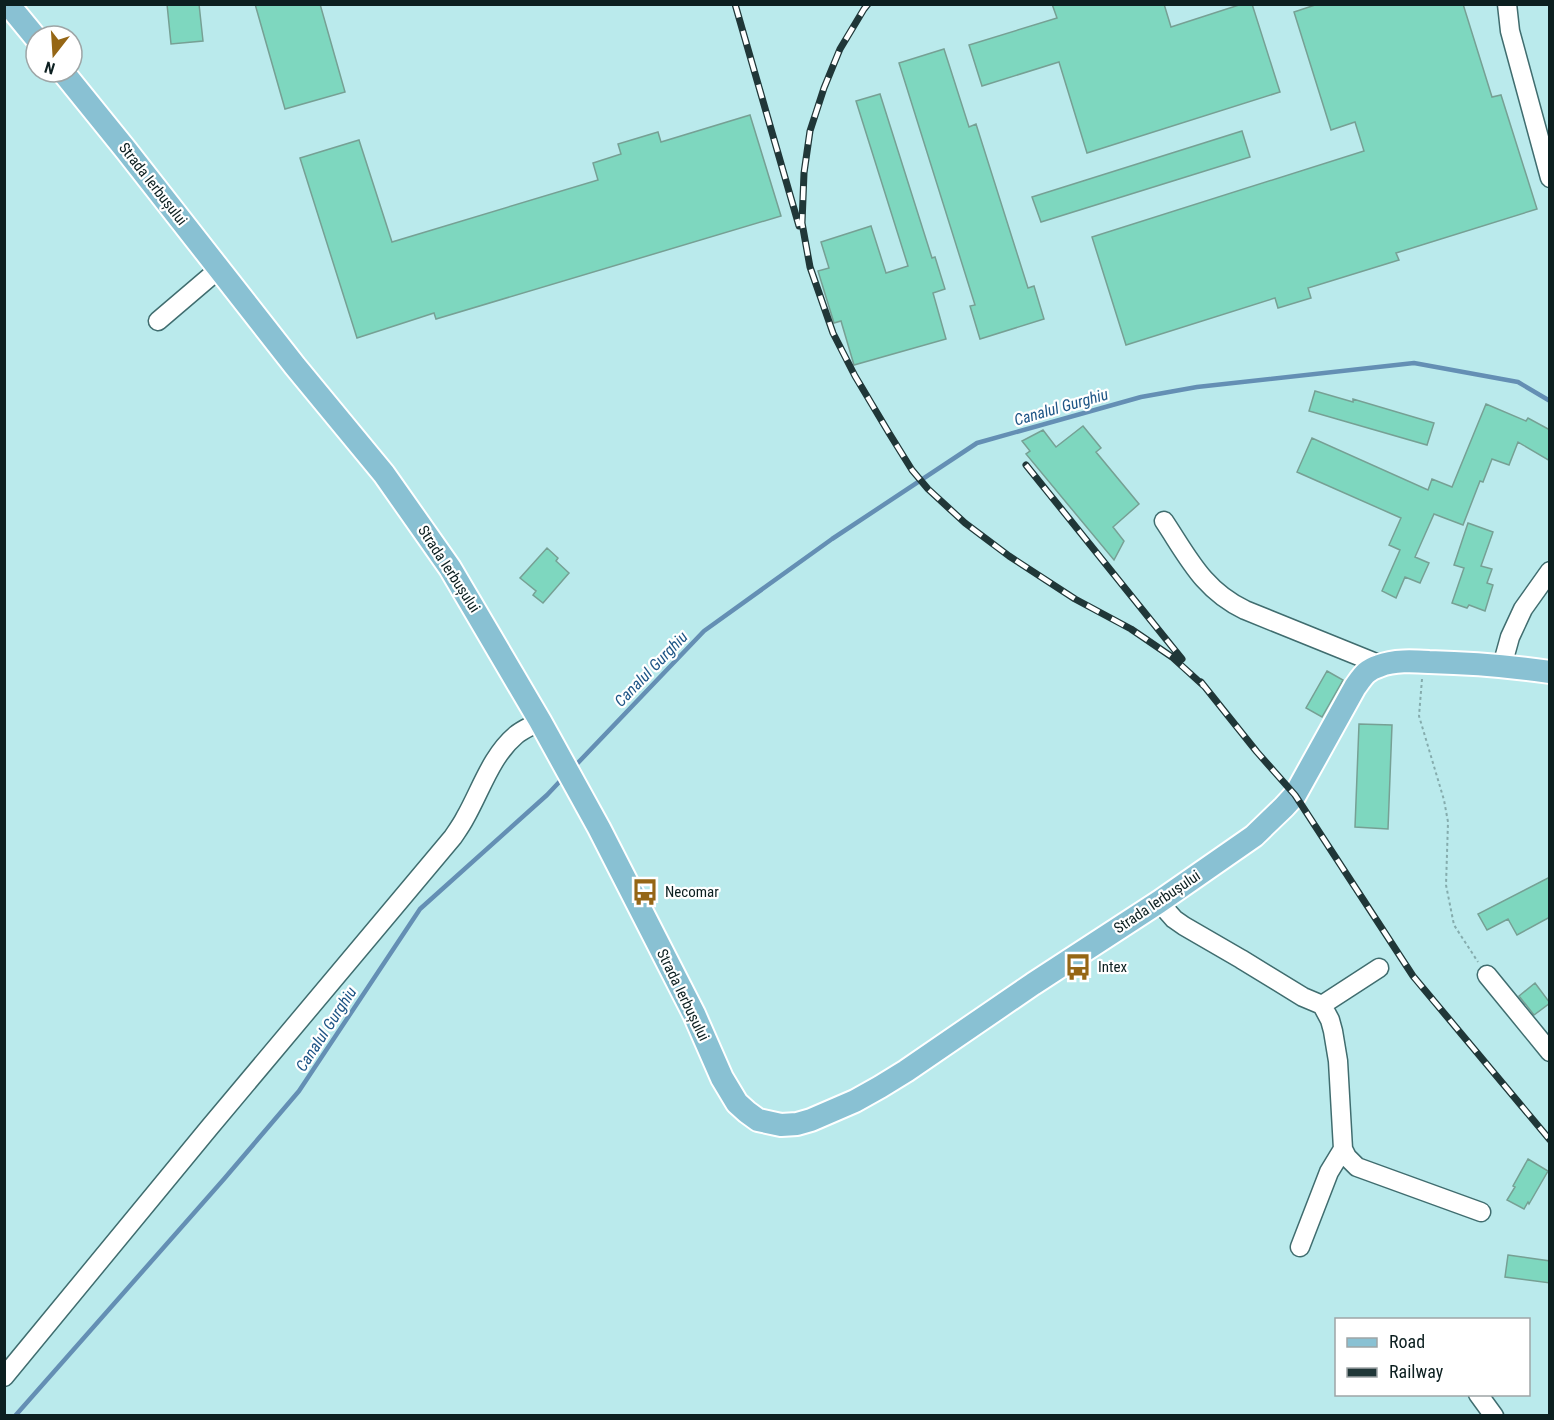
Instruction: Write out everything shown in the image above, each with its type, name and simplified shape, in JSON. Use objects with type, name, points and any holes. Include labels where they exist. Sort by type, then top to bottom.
[{"type":"main road","points":[[8,4],[24,24]]},
{"type":"main road","name":"Strada Ierbușului","points":[[73,84],[391,483],[450,568],[540,721],[598,828],[723,1078],[737,1103],[758,1120],[781,1125],[811,1120],[855,1101],[880,1087],[1159,902],[1254,836],[1295,795],[1355,687],[1367,671],[1381,665]]},
{"type":"main road","points":[[1381,665],[1402,662],[1459,662],[1550,672]]},
{"type":"street","points":[[1507,4],[1513,42],[1550,178]]},
{"type":"street","points":[[158,321],[219,269]]},
{"type":"street","points":[[1164,521],[1201,578],[1230,603],[1381,665]]},
{"type":"street","points":[[1502,666],[1510,637],[1523,609],[1550,571]]},
{"type":"street","points":[[4,1377],[448,843],[465,818],[491,766],[503,748],[515,736],[540,721]]},
{"type":"street","points":[[1159,902],[1174,920],[1303,997],[1322,1005],[1334,1031],[1343,1149],[1357,1167],[1481,1212]]},
{"type":"street","points":[[1322,1005],[1379,968]]},
{"type":"street","points":[[1487,975],[1550,1052]]},
{"type":"street","points":[[1300,1247],[1329,1172],[1343,1149]]},
{"type":"street","points":[[1479,1396],[1494,1416]]},
{"type":"path","points":[[1423,662],[1419,716],[1444,800],[1448,822],[1446,885],[1454,925],[1487,975]]},
{"type":"building","points":[[167,4],[199,4],[203,41],[171,44]]},
{"type":"building","points":[[255,4],[320,4],[345,92],[285,109]]},
{"type":"building","points":[[1052,4],[1164,4],[1171,27],[1242,4],[1252,4],[1280,92],[1087,153],[1059,62],[982,86],[969,45],[1057,18]]},
{"type":"building","points":[[1318,4],[1463,4],[1492,97],[1501,95],[1537,209],[1396,253],[1399,260],[1308,288],[1311,298],[1278,308],[1275,298],[1126,345],[1092,237],[1364,151],[1355,122],[1331,130],[1294,12]]},
{"type":"building","points":[[944,49],[969,127],[976,124],[1028,288],[1034,286],[1044,319],[980,339],[970,306],[975,305],[899,63]]},
{"type":"building","points":[[880,94],[932,258],[935,257],[945,289],[933,293],[946,339],[854,365],[841,321],[834,323],[818,271],[829,268],[821,242],[871,226],[886,273],[908,266],[856,101]]},
{"type":"building","points":[[750,115],[781,216],[436,319],[434,313],[357,338],[300,158],[359,140],[392,242],[598,180],[593,163],[621,154],[618,144],[658,132],[661,142]]},
{"type":"building","points":[[1242,131],[1250,157],[1041,222],[1032,197]]},
{"type":"building","points":[[1315,391],[1353,402],[1353,399],[1434,423],[1427,445],[1309,411]]},
{"type":"building","points":[[1486,404],[1526,421],[1528,418],[1550,430],[1550,461],[1518,442],[1509,465],[1492,459],[1483,482],[1480,481],[1463,525],[1434,514],[1415,557],[1429,563],[1420,583],[1405,577],[1396,598],[1382,591],[1400,550],[1389,545],[1401,518],[1297,472],[1312,438],[1428,490],[1432,479],[1452,487]]},
{"type":"building","points":[[1083,426],[1101,448],[1096,452],[1139,504],[1113,527],[1124,541],[1114,560],[1026,454],[1030,451],[1022,441],[1043,430],[1056,447]]},
{"type":"building","points":[[1468,523],[1493,532],[1481,566],[1492,569],[1487,583],[1493,585],[1485,611],[1469,605],[1467,608],[1452,603],[1464,568],[1454,565]]},
{"type":"building","points":[[547,548],[558,558],[556,561],[569,573],[543,603],[533,595],[536,591],[520,578]]},
{"type":"building","points":[[1327,671],[1343,680],[1322,717],[1306,708]]},
{"type":"building","points":[[1359,724],[1392,725],[1388,829],[1355,827]]},
{"type":"building","points":[[1550,877],[1550,917],[1517,935],[1508,919],[1487,930],[1478,914]]},
{"type":"building","points":[[1535,983],[1550,1003],[1534,1015],[1519,996]]},
{"type":"building","points":[[1528,1159],[1548,1171],[1524,1209],[1507,1200]]},
{"type":"building","points":[[1508,1255],[1550,1261],[1550,1283],[1505,1277]]},
{"type":"waterway","name":"Canalul Gurghiu","points":[[573,768],[704,631],[832,539],[977,443],[1141,397],[1197,387],[1414,363],[1518,382],[1550,401]]},
{"type":"waterway","name":"Canalul Gurghiu","points":[[15,1416],[299,1091],[420,909],[563,778]]},
{"type":"railway","points":[[735,4],[799,226]]},
{"type":"railway","points":[[868,4],[840,49],[824,88],[810,131],[804,173],[802,223],[810,267],[833,333],[855,376],[889,433],[912,470],[928,489],[965,523],[1009,556],[1075,599],[1131,629],[1172,657],[1205,687]]},
{"type":"railway","points":[[1026,465],[1182,659]]},
{"type":"railway","points":[[1201,682],[1295,795],[1413,976],[1550,1140]]},
{"type":"place","name":"Necomar","points":[[645,892]]},
{"type":"place","name":"Intex","points":[[1078,967]]}]
